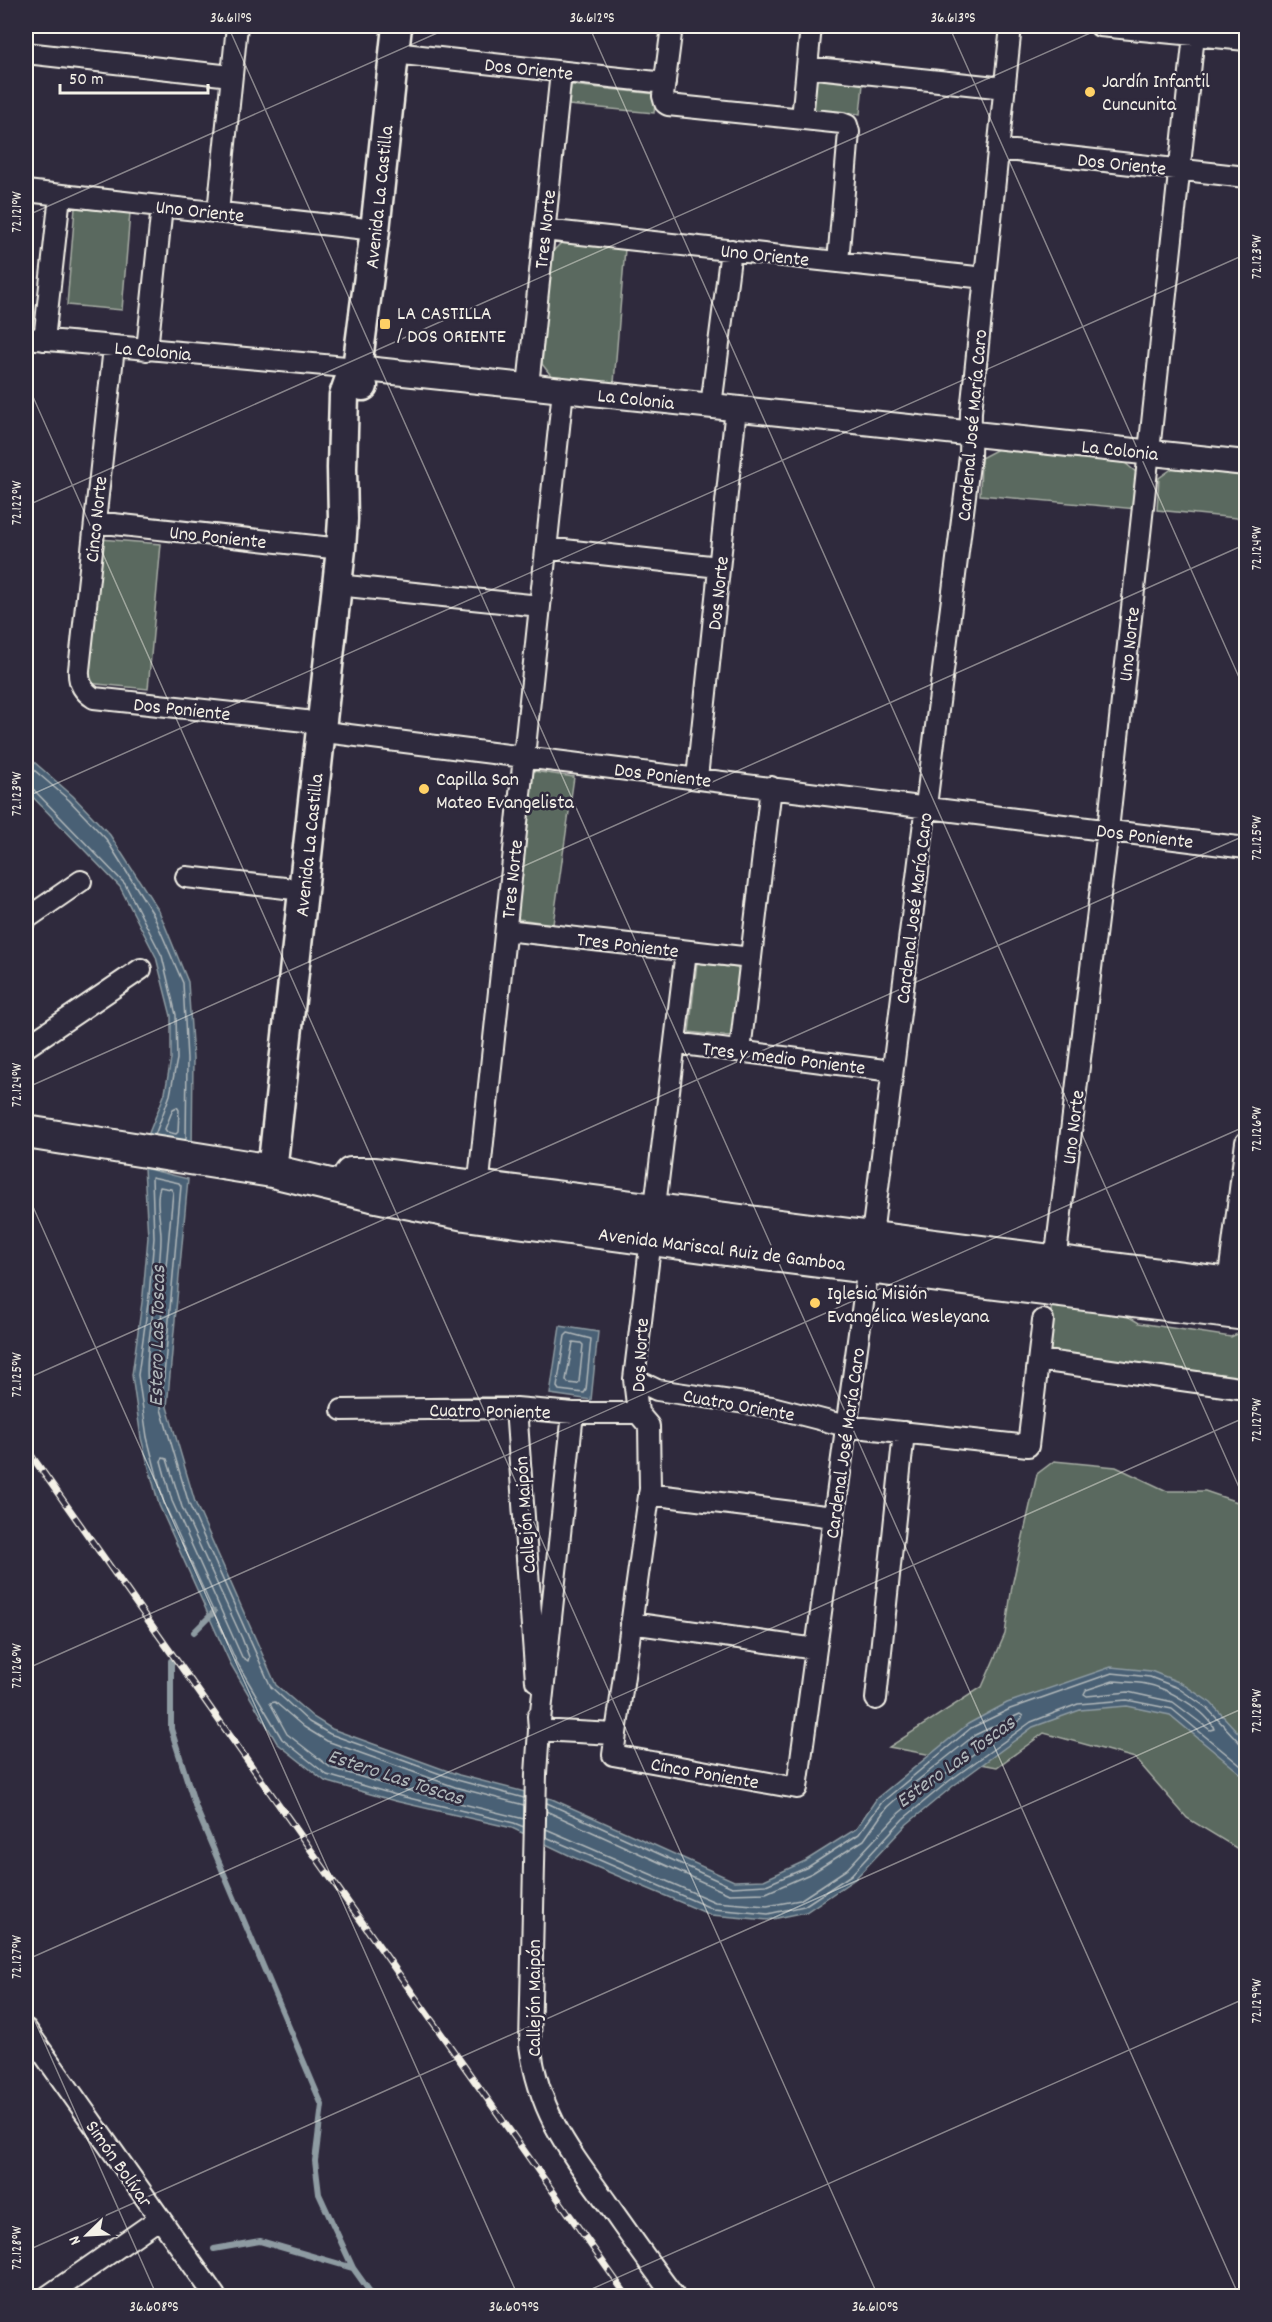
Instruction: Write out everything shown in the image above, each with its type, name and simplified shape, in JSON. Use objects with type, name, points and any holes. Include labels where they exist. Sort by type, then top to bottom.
[{"type":"main road","name":"Avenida La Castilla","points":[[272,1171],[344,519],[352,483],[363,395],[362,381],[357,368],[375,230],[397,26]]},
{"type":"main road","name":"Avenida Mariscal Ruiz de Gamboa","points":[[26,1132],[272,1171],[465,1214],[653,1225],[870,1253],[1246,1314]]},
{"type":"main road","name":"Avenida Mariscal Ruiz de Gamboa","points":[[272,1171],[375,1174],[478,1189],[653,1225]]},
{"type":"main road","name":"Avenida Mariscal Ruiz de Gamboa","points":[[870,1253],[1055,1262],[1237,1285]]},
{"type":"street","points":[[218,212],[237,26]]},
{"type":"street","points":[[672,26],[663,96],[665,103],[672,106],[847,125],[849,132],[837,262]]},
{"type":"street","points":[[802,119],[811,26]]},
{"type":"street","name":"Cardenal José María Caro","points":[[797,1788],[870,1253],[970,456],[985,278],[1011,26]]},
{"type":"street","points":[[1100,26],[1194,30],[1246,40]]},
{"type":"street","name":"Uno Norte","points":[[1055,1262],[1108,830],[1194,30]]},
{"type":"street","points":[[26,54],[231,76]]},
{"type":"street","name":"Dos Oriente","points":[[394,54],[665,83]]},
{"type":"street","points":[[807,67],[1005,88]]},
{"type":"street","name":"Tres Norte","points":[[528,386],[561,72]]},
{"type":"street","name":"Dos Oriente","points":[[998,149],[1246,177]]},
{"type":"street","name":"Uno Oriente","points":[[26,191],[375,230]]},
{"type":"street","points":[[35,339],[60,195]]},
{"type":"street","points":[[147,350],[162,206]]},
{"type":"street","name":"Uno Oriente","points":[[544,230],[985,278]]},
{"type":"street","points":[[711,406],[731,250]]},
{"type":"street","name":"La Colonia","points":[[35,339],[357,368],[1246,463]]},
{"type":"street","name":"Cinco Norte","points":[[83,690],[78,677],[114,347]]},
{"type":"street","name":"Tres Norte","points":[[478,1189],[563,390]]},
{"type":"street","name":"Dos Norte","points":[[697,778],[736,408]]},
{"type":"street","name":"Uno Poniente","points":[[95,522],[341,549]]},
{"type":"street","points":[[546,548],[719,567]]},
{"type":"street","points":[[337,585],[540,606]]},
{"type":"street","name":"Dos Poniente","points":[[83,690],[94,698],[101,699],[305,721],[333,733],[1246,848]]},
{"type":"street","points":[[740,1051],[771,787]]},
{"type":"street","points":[[186,877],[303,890]]},
{"type":"street","points":[[26,919],[81,881]]},
{"type":"street","name":"Tres Poniente","points":[[506,930],[751,958]]},
{"type":"street","name":"Dos Norte","points":[[613,1755],[649,1494],[649,1426],[638,1413],[634,1379],[686,951]]},
{"type":"street","points":[[26,1047],[141,969]]},
{"type":"street","name":"Tres y medio Poniente","points":[[675,1043],[892,1071]]},
{"type":"street","points":[[1237,1285],[1246,1142]]},
{"type":"street","points":[[846,1426],[1028,1446],[1043,1320]]},
{"type":"street","points":[[1039,1360],[1246,1389]]},
{"type":"street","name":"Cuatro Oriente","points":[[634,1379],[657,1390],[772,1407],[846,1426]]},
{"type":"street","name":"Cuatro Poniente","points":[[342,1410],[516,1408],[573,1413],[638,1413]]},
{"type":"street","name":"Callejón Maipón","points":[[516,1408],[539,1730]]},
{"type":"street","name":"Callejón Maipón","points":[[573,1413],[536,1774],[530,2024],[532,2055],[538,2085],[553,2125],[564,2144],[674,2296]]},
{"type":"street","points":[[876,1700],[904,1432]]},
{"type":"street","points":[[649,1494],[834,1517]]},
{"type":"street","points":[[631,1623],[816,1648]]},
{"type":"street","points":[[539,1730],[615,1734]]},
{"type":"street","name":"Cinco Poniente","points":[[613,1755],[797,1788]]},
{"type":"street","name":"Simón Bolívar","points":[[26,2029],[215,2296]]},
{"type":"street","points":[[48,2296],[160,2218]]},
{"type":"green space","points":[[814,79],[863,84],[860,114],[811,109]]},
{"type":"green space","points":[[571,85],[656,94],[654,113],[569,105]]},
{"type":"green space","points":[[75,208],[130,213],[122,310],[67,305]]},
{"type":"green space","points":[[561,243],[625,249],[614,383],[553,378],[542,364],[552,252]]},
{"type":"green space","points":[[998,449],[1125,463],[1137,473],[1137,509],[980,495],[981,458]]},
{"type":"green space","points":[[1173,468],[1246,476],[1246,519],[1157,510],[1159,478]]},
{"type":"green space","points":[[100,539],[161,544],[148,689],[87,683]]},
{"type":"green space","points":[[533,771],[574,777],[553,924],[512,918]]},
{"type":"green space","points":[[697,963],[739,968],[731,1037],[689,1032]]},
{"type":"green space","points":[[1052,1301],[1119,1311],[1139,1323],[1231,1337],[1246,1330],[1246,1382],[1047,1352]]},
{"type":"green space","points":[[1054,1461],[1116,1467],[1167,1491],[1205,1491],[1243,1504],[1246,1508],[1246,1854],[1187,1818],[1135,1758],[1044,1733],[997,1767],[889,1747],[982,1687],[1005,1634],[1012,1586],[1037,1474]]},
{"type":"water","points":[[26,755],[73,796],[110,835],[159,911],[188,982],[193,1059],[192,1150],[145,1143],[165,1093],[171,1059],[171,1016],[156,957],[120,887],[26,790]]},
{"type":"water","name":"Estero Las Toscas","points":[[144,1168],[188,1179],[167,1407],[195,1502],[276,1685],[313,1717],[332,1729],[459,1775],[552,1799],[734,1881],[764,1880],[805,1861],[856,1829],[877,1798],[968,1724],[1007,1703],[1111,1667],[1151,1671],[1181,1683],[1211,1703],[1246,1741],[1246,1778],[1170,1715],[1127,1706],[1080,1710],[1033,1727],[953,1786],[907,1824],[855,1879],[806,1912],[768,1920],[711,1915],[575,1858],[512,1828],[395,1801],[325,1781],[277,1743],[230,1663],[159,1505],[141,1438],[132,1375],[148,1237]]},
{"type":"water","points":[[560,1326],[598,1332],[591,1400],[550,1394]]},
{"type":"waterway","points":[[194,1632],[214,1612]]},
{"type":"waterway","points":[[171,1661],[171,1729],[196,1808],[322,2105],[315,2161],[319,2194],[353,2268],[373,2296]]},
{"type":"waterway","points":[[214,2249],[260,2241],[353,2268]]},
{"type":"railway","points":[[26,1448],[627,2296]]},
{"type":"place","name":"Jardín Infantil Cuncunita","points":[[1090,92]]},
{"type":"place","name":"LA CASTILLA / DOS ORIENTE","points":[[385,324]]},
{"type":"place","name":"Capilla San Mateo Evangelista","points":[[424,789]]},
{"type":"place","name":"Iglesia Misión Evangélica Wesleyana","points":[[815,1303]]}]
